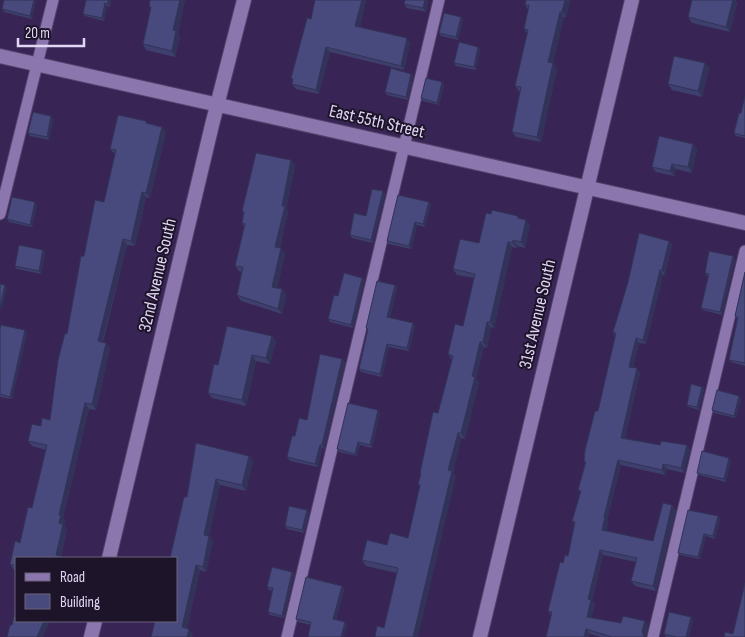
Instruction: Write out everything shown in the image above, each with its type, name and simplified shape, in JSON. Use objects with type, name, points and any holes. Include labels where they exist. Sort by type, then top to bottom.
[{"type":"street","name":"32nd Avenue South","points":[[110,557],[210,135],[244,0]]},
{"type":"street","name":"31st Avenue South","points":[[480,637],[632,0]]},
{"type":"street","name":"East 55th Street","points":[[0,56],[745,223]]},
{"type":"street","points":[[91,637],[95,622]]},
{"type":"lane","points":[[0,214],[53,0]]},
{"type":"lane","points":[[287,637],[439,0]]},
{"type":"lane","points":[[653,637],[745,251]]},
{"type":"building","points":[[4,0],[34,0],[30,16],[2,9]]},
{"type":"building","points":[[86,0],[108,0],[108,4],[105,3],[102,18],[83,14]]},
{"type":"building","points":[[150,0],[180,0],[173,30],[176,31],[172,51],[143,44],[151,7],[149,6]]},
{"type":"building","points":[[315,0],[362,0],[355,26],[407,38],[401,66],[326,47],[316,90],[292,84],[293,79],[291,78],[307,18],[311,19]]},
{"type":"building","points":[[405,0],[425,0],[423,8],[404,4]]},
{"type":"building","points":[[526,0],[565,0],[562,12],[560,12],[548,62],[553,63],[537,137],[512,132],[521,87],[515,86],[528,30],[524,29],[529,5],[525,5]]},
{"type":"building","points":[[692,0],[733,0],[726,27],[688,17]]},
{"type":"building","points":[[444,13],[461,17],[456,37],[439,33]]},
{"type":"building","points":[[459,42],[478,47],[474,67],[454,63]]},
{"type":"building","points":[[674,56],[705,63],[698,91],[668,84]]},
{"type":"building","points":[[391,68],[411,74],[406,97],[385,92]]},
{"type":"building","points":[[426,78],[442,82],[437,103],[421,98]]},
{"type":"building","points":[[745,96],[745,136],[734,133]]},
{"type":"building","points":[[33,112],[51,116],[47,137],[28,133]]},
{"type":"building","points":[[118,115],[146,121],[146,123],[162,127],[146,193],[142,192],[131,241],[123,239],[98,341],[106,343],[92,404],[85,403],[59,515],[61,515],[59,523],[63,524],[56,555],[63,557],[15,557],[15,566],[10,564],[15,541],[20,543],[28,507],[32,508],[47,445],[28,441],[32,424],[41,426],[42,418],[50,420],[58,360],[65,333],[67,334],[81,256],[84,256],[95,200],[104,202],[116,150],[110,149]]},
{"type":"building","points":[[659,136],[693,144],[688,167],[672,164],[670,171],[652,167]]},
{"type":"building","points":[[256,153],[291,160],[282,206],[285,206],[275,247],[281,248],[272,287],[282,289],[278,309],[237,295],[243,267],[235,266],[245,224],[242,223],[244,212],[242,211]]},
{"type":"building","points":[[372,189],[383,191],[371,240],[350,235],[354,213],[366,216]]},
{"type":"building","points":[[398,195],[429,202],[423,224],[415,222],[409,246],[387,241]]},
{"type":"building","points":[[12,197],[35,202],[30,225],[7,219]]},
{"type":"building","points":[[492,210],[518,216],[518,218],[526,220],[521,242],[513,240],[513,243],[508,242],[490,322],[487,322],[483,342],[480,342],[472,376],[475,377],[461,433],[458,433],[448,470],[452,471],[413,637],[375,637],[377,626],[384,628],[398,568],[362,560],[367,540],[387,545],[390,533],[408,538],[433,412],[438,413],[453,356],[448,354],[455,324],[463,326],[475,274],[453,269],[460,239],[479,243],[486,213],[491,214]]},
{"type":"building","points":[[639,233],[669,241],[643,340],[636,338],[629,367],[637,368],[621,438],[660,445],[661,441],[687,445],[681,468],[663,464],[662,470],[618,460],[602,530],[653,541],[663,503],[672,505],[653,586],[631,581],[637,558],[600,550],[588,599],[591,600],[587,617],[621,623],[623,616],[645,621],[642,631],[644,637],[612,637],[586,629],[584,637],[546,637],[552,612],[548,611],[560,562],[563,563],[565,555],[568,556],[575,522],[572,521],[581,491],[578,490],[586,462],[584,461],[585,450],[595,411],[598,411],[616,333],[613,332],[628,282]]},
{"type":"building","points":[[19,245],[43,250],[39,271],[15,266]]},
{"type":"building","points":[[709,251],[733,256],[720,312],[701,308],[709,274],[705,273]]},
{"type":"building","points":[[745,272],[745,363],[729,360],[738,317],[735,316]]},
{"type":"building","points":[[344,273],[362,278],[351,325],[328,319],[334,295],[338,296]]},
{"type":"building","points":[[377,281],[395,285],[387,317],[413,323],[407,348],[387,344],[380,374],[359,369]]},
{"type":"building","points":[[0,284],[5,285],[0,307]]},
{"type":"building","points":[[1,325],[25,330],[10,397],[0,394]]},
{"type":"building","points":[[227,326],[272,336],[266,358],[252,355],[242,400],[208,393],[214,364],[218,365]]},
{"type":"building","points":[[320,354],[342,359],[322,445],[320,445],[315,464],[287,457],[299,418],[307,420]]},
{"type":"building","points":[[691,384],[702,387],[697,407],[687,405]]},
{"type":"building","points":[[717,390],[739,396],[734,416],[712,410]]},
{"type":"building","points":[[348,403],[378,410],[370,445],[358,442],[355,454],[337,449]]},
{"type":"building","points":[[196,443],[249,456],[242,485],[216,479],[204,535],[209,536],[203,567],[196,565],[182,627],[189,629],[187,637],[151,637],[155,622],[178,622],[178,557],[170,557],[184,497],[187,497]]},
{"type":"building","points":[[702,451],[729,458],[724,479],[697,473]]},
{"type":"building","points":[[289,506],[307,510],[302,530],[285,526]]},
{"type":"building","points":[[688,510],[718,516],[713,536],[704,534],[698,557],[678,553]]},
{"type":"building","points":[[272,567],[292,572],[282,616],[268,612],[273,588],[267,587]]},
{"type":"building","points":[[306,577],[342,586],[333,619],[345,622],[341,637],[308,637],[311,622],[296,619]]},
{"type":"building","points":[[745,583],[745,637],[724,637],[725,632],[733,634]]},
{"type":"building","points":[[15,612],[15,622],[44,622],[37,637],[7,637],[10,625],[12,625]]},
{"type":"building","points":[[669,612],[691,617],[686,637],[664,634]]}]
